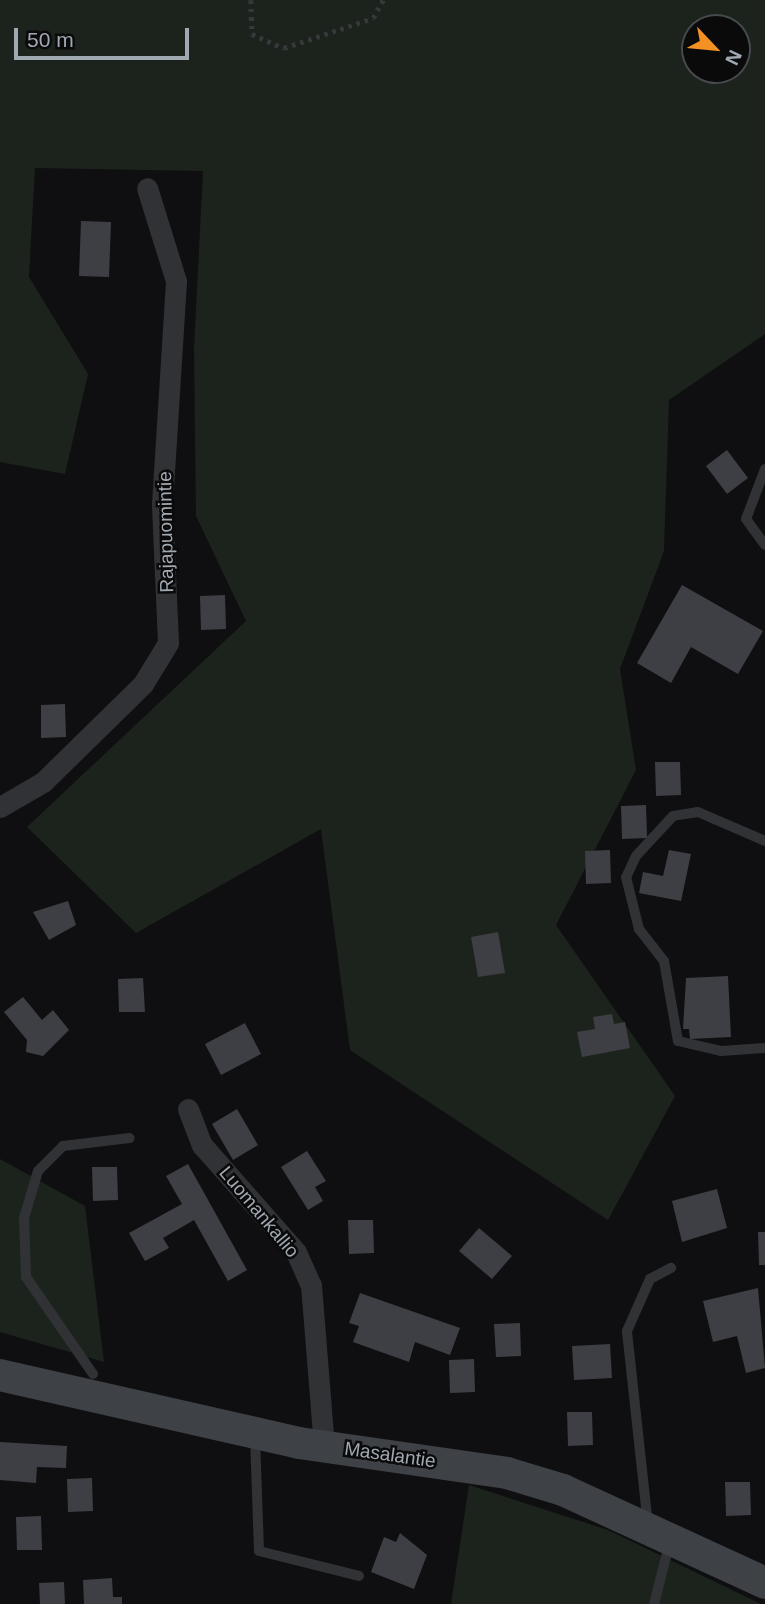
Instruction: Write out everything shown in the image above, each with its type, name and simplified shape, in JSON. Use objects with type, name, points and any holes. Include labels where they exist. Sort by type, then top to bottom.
[{"type":"street","name":"Rajapuomintie","points":[[0,807],[43,782],[143,684],[168,643],[162,504],[176,281],[147,188]]},
{"type":"street","name":"Luomankallio","points":[[188,1109],[202,1145],[296,1252],[311,1284],[324,1447]]},
{"type":"street","name":"Masalantie","points":[[0,1375],[324,1447],[507,1474],[659,1533],[765,1583]]},
{"type":"lane","points":[[765,469],[746,519],[765,545]]},
{"type":"lane","points":[[765,841],[698,812],[674,816],[636,856],[626,877],[639,929],[664,961],[678,1041],[721,1051],[765,1048]]},
{"type":"lane","points":[[93,1374],[26,1277],[24,1218],[38,1171],[63,1146],[130,1138]]},
{"type":"lane","points":[[654,1604],[659,1533],[627,1331],[650,1279],[671,1268]]},
{"type":"lane","points":[[255,1433],[259,1550],[359,1576]]},
{"type":"path","points":[[251,0],[252,34],[284,48],[373,18],[383,0]]},
{"type":"shaded area","points":[[0,0],[765,0],[765,334],[669,400],[664,551],[620,669],[636,770],[556,925],[675,1096],[608,1220],[350,1050],[321,829],[136,933],[27,827],[246,621],[196,516],[194,349],[203,171],[35,168],[29,277],[88,374],[65,474],[0,462]]},
{"type":"shaded area","points":[[0,1159],[85,1206],[104,1362],[0,1332]]},
{"type":"shaded area","points":[[469,1485],[608,1530],[761,1604],[451,1604]]},
{"type":"building","points":[[81,221],[111,222],[109,277],[79,276]]},
{"type":"building","points":[[727,450],[748,478],[727,494],[706,466]]},
{"type":"building","points":[[682,585],[763,631],[738,674],[691,647],[671,683],[637,663]]},
{"type":"building","points":[[225,595],[226,629],[201,630],[200,596]]},
{"type":"building","points":[[65,704],[66,737],[41,738],[41,705]]},
{"type":"building","points":[[655,762],[680,762],[681,795],[656,796]]},
{"type":"building","points":[[646,805],[647,838],[622,839],[621,806]]},
{"type":"building","points":[[610,850],[611,883],[586,884],[585,851]]},
{"type":"building","points":[[669,850],[691,854],[681,901],[639,893],[643,872],[663,876]]},
{"type":"building","points":[[68,901],[76,925],[49,940],[33,912]]},
{"type":"building","points":[[498,932],[505,973],[478,977],[471,937]]},
{"type":"building","points":[[728,976],[731,1037],[690,1039],[689,1029],[683,1029],[686,978]]},
{"type":"building","points":[[143,978],[145,1012],[119,1012],[118,979]]},
{"type":"building","points":[[23,997],[42,1020],[53,1010],[69,1030],[43,1056],[26,1052],[27,1040],[4,1012]]},
{"type":"building","points":[[612,1014],[614,1024],[625,1022],[630,1048],[582,1057],[577,1032],[595,1029],[593,1017]]},
{"type":"building","points":[[245,1023],[261,1054],[221,1075],[205,1044]]},
{"type":"building","points":[[237,1109],[258,1145],[233,1160],[212,1124]]},
{"type":"building","points":[[307,1151],[326,1181],[315,1187],[323,1201],[308,1210],[281,1167]]},
{"type":"building","points":[[188,1164],[247,1270],[228,1281],[194,1220],[163,1238],[169,1248],[145,1261],[129,1233],[182,1204],[166,1176]]},
{"type":"building","points":[[92,1167],[117,1167],[118,1200],[93,1201]]},
{"type":"building","points":[[717,1189],[727,1228],[682,1242],[672,1201]]},
{"type":"building","points":[[348,1220],[373,1220],[374,1253],[349,1254]]},
{"type":"building","points":[[479,1228],[512,1256],[492,1279],[459,1251]]},
{"type":"building","points":[[758,1232],[765,1232],[765,1265],[759,1265]]},
{"type":"building","points":[[758,1288],[765,1368],[746,1373],[737,1336],[713,1342],[703,1301]]},
{"type":"building","points":[[360,1293],[460,1328],[450,1355],[415,1342],[409,1362],[353,1342],[359,1326],[349,1323]]},
{"type":"building","points":[[520,1323],[521,1356],[496,1357],[494,1324]]},
{"type":"building","points":[[610,1344],[612,1378],[574,1380],[572,1346]]},
{"type":"building","points":[[474,1359],[475,1392],[450,1393],[449,1360]]},
{"type":"building","points":[[567,1412],[592,1412],[593,1445],[568,1446]]},
{"type":"building","points":[[0,1442],[67,1446],[66,1468],[37,1467],[36,1483],[0,1480]]},
{"type":"building","points":[[92,1478],[93,1511],[68,1512],[67,1479]]},
{"type":"building","points":[[725,1482],[750,1482],[751,1515],[726,1516]]},
{"type":"building","points":[[41,1516],[42,1550],[17,1550],[16,1517]]},
{"type":"building","points":[[400,1533],[427,1555],[414,1589],[371,1572],[384,1537],[396,1542]]},
{"type":"building","points":[[112,1578],[113,1597],[122,1597],[122,1604],[84,1604],[83,1580]]},
{"type":"building","points":[[64,1582],[65,1604],[40,1604],[39,1583]]}]
